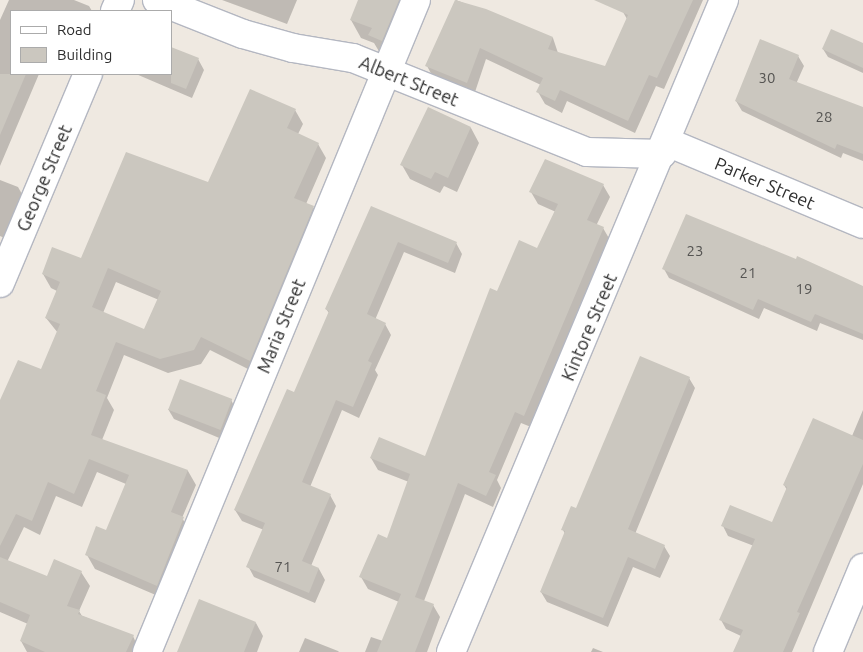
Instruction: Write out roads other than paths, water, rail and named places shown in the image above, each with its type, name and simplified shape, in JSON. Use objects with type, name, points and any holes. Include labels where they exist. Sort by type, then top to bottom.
[{"type":"street","name":"Albert Street","points":[[157,0],[243,34],[293,48],[353,58],[587,152],[665,148]]},
{"type":"street","name":"Maria Street","points":[[146,652],[416,0]]},
{"type":"street","name":"Kintore Street","points":[[451,652],[665,148],[724,0]]},
{"type":"street","name":"George Street","points":[[0,283],[88,75]]},
{"type":"street","name":"Parker Street","points":[[665,148],[863,224]]},
{"type":"street","points":[[828,652],[863,568]]}]
